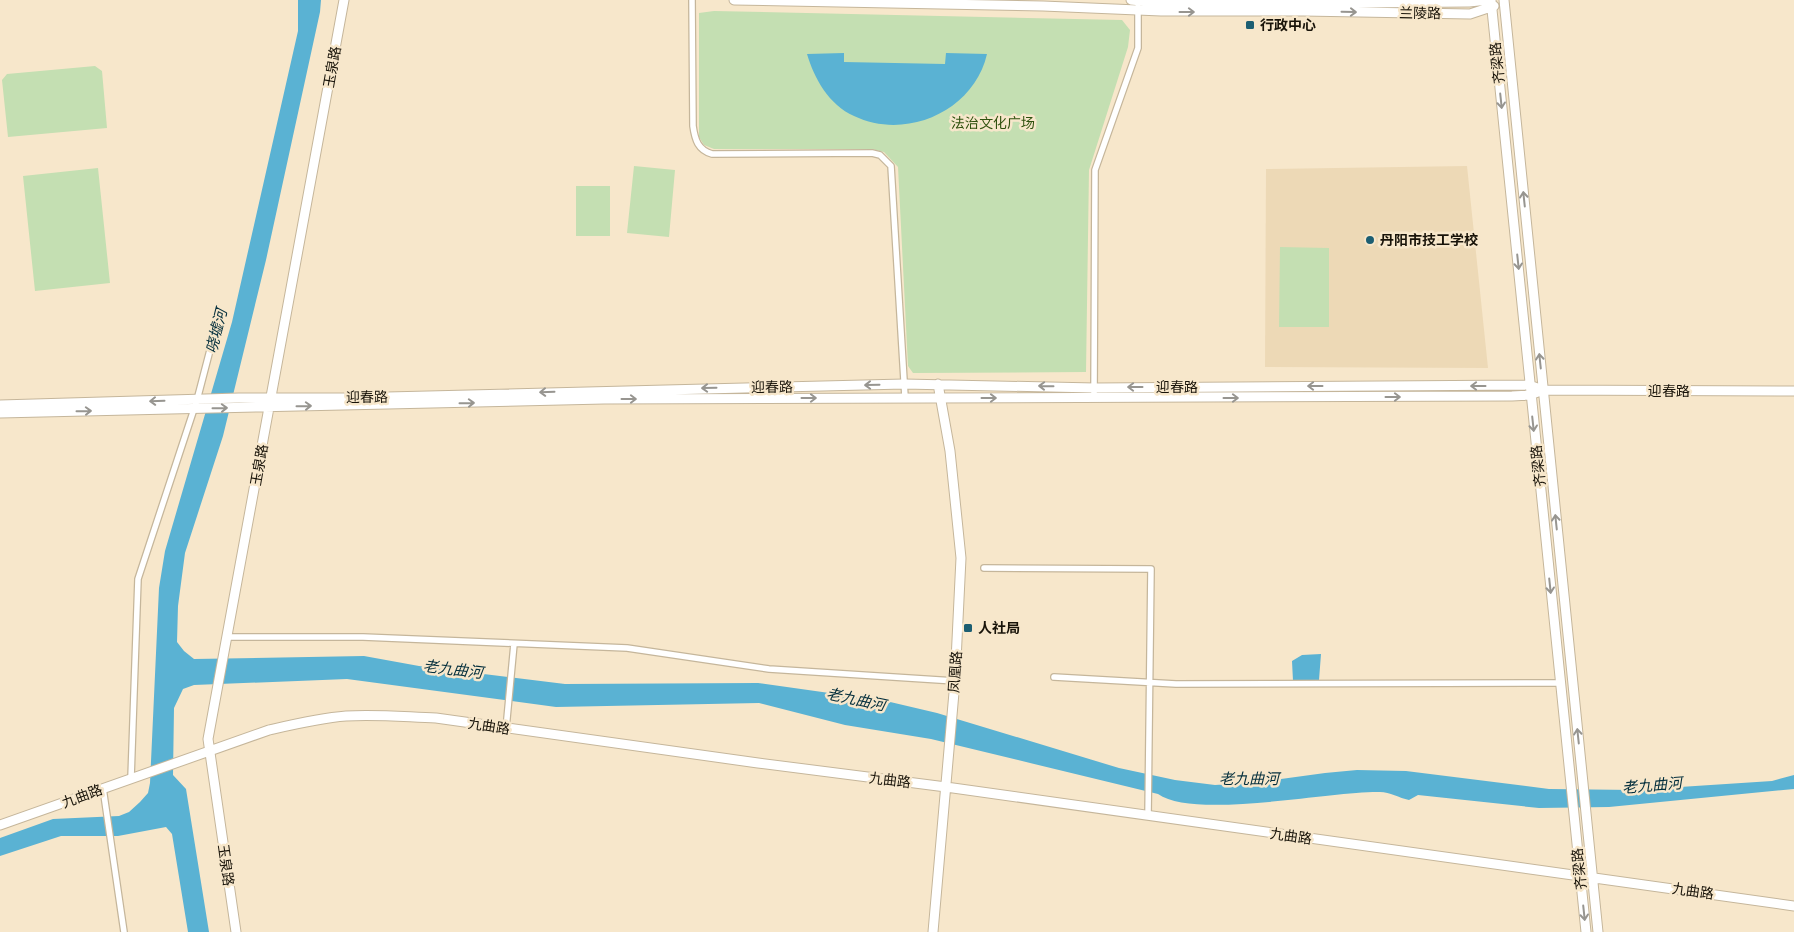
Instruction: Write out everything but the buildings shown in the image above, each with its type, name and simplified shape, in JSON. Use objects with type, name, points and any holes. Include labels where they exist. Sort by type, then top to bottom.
[{"type":"street","name":"玉泉路","points":[[236,932],[208,740],[344,0]]},
{"type":"street","points":[[692,0],[692,126],[699,146],[705,152],[712,154],[872,153],[880,155],[891,166],[905,397]]},
{"type":"street","name":"兰陵路","points":[[734,0],[1136,2],[1161,11],[1470,14],[1490,3],[1503,0]]},
{"type":"street","name":"齐梁路","points":[[1503,0],[1598,932]]},
{"type":"street","points":[[1094,398],[1095,170],[1138,48],[1136,2]]},
{"type":"street","name":"齐梁路","points":[[1490,3],[1586,932]]},
{"type":"street","points":[[131,778],[138,578],[197,405],[216,327]]},
{"type":"street","name":"迎春路","points":[[0,413],[238,403],[904,384],[1095,388],[1530,385],[1543,390],[1794,391]]},
{"type":"street","name":"凤凰路","points":[[933,932],[956,681],[961,558],[950,451],[938,384]]},
{"type":"street","name":"迎春路","points":[[271,402],[1530,395],[1543,390]]},
{"type":"street","name":"迎春路","points":[[0,406],[197,405],[206,399],[238,403]]},
{"type":"street","points":[[984,568],[1151,569],[1148,816]]},
{"type":"street","points":[[1553,608],[1565,608]]},
{"type":"street","points":[[228,636],[363,637],[627,648],[769,669],[956,681]]},
{"type":"street","points":[[506,729],[506,707],[514,644]]},
{"type":"street","points":[[1054,677],[1150,681],[1176,684],[1560,684]]},
{"type":"street","name":"九曲路","points":[[0,825],[269,730],[308,721],[348,716],[436,718],[506,729],[946,787],[1794,906]]},
{"type":"street","points":[[103,788],[124,932]]},
{"type":"shaded area","name":"丹阳市技工学校","points":[[1467,166],[1488,368],[1265,367],[1266,169]]},
{"type":"green space","name":"法治文化广场","points":[[714,11],[1122,20],[1130,30],[1128,47],[1089,170],[1086,372],[913,373],[908,366],[898,167],[884,152],[872,149],[714,149],[704,145],[699,137],[699,13]]},
{"type":"green space","points":[[95,66],[102,71],[107,128],[8,137],[2,80],[7,74]]},
{"type":"green space","points":[[634,166],[675,170],[669,237],[627,233]]},
{"type":"green space","points":[[98,168],[110,283],[35,291],[23,176]]},
{"type":"green space","points":[[576,186],[610,186],[610,236],[576,236]]},
{"type":"green space","points":[[1280,247],[1329,248],[1329,327],[1279,327]]},
{"type":"water","name":"老九曲河","points":[[298,0],[321,0],[320,12],[266,260],[223,436],[185,553],[178,606],[177,642],[194,659],[364,656],[419,666],[565,684],[758,683],[886,701],[937,713],[1119,768],[1175,780],[1215,785],[1260,782],[1357,770],[1406,771],[1549,789],[1634,790],[1772,781],[1794,775],[1794,789],[1609,807],[1539,808],[1418,795],[1409,800],[1380,792],[1231,805],[1201,805],[1176,801],[1158,794],[931,739],[845,725],[759,703],[556,707],[347,679],[194,685],[183,689],[174,708],[173,775],[186,789],[209,932],[188,932],[172,834],[166,827],[118,836],[61,836],[0,856],[0,838],[53,819],[119,816],[129,812],[148,793],[159,588],[165,551],[232,322],[298,31]]},
{"type":"water","points":[[844,53],[844,62],[945,64],[946,53],[987,54],[980,74],[968,91],[953,105],[935,116],[916,122],[895,125],[874,123],[854,116],[837,105],[824,90],[818,81],[807,54]]},
{"type":"water","points":[[1321,654],[1319,680],[1293,681],[1292,661],[1302,655]]},
{"type":"place","name":"行政中心","points":[[1250,25]]},
{"type":"place","name":"丹阳市技工学校","points":[[1370,240]]},
{"type":"place","name":"人社局","points":[[968,628]]},
{"type":"water label","name":"哓墟河","points":[[216,331]]}]
